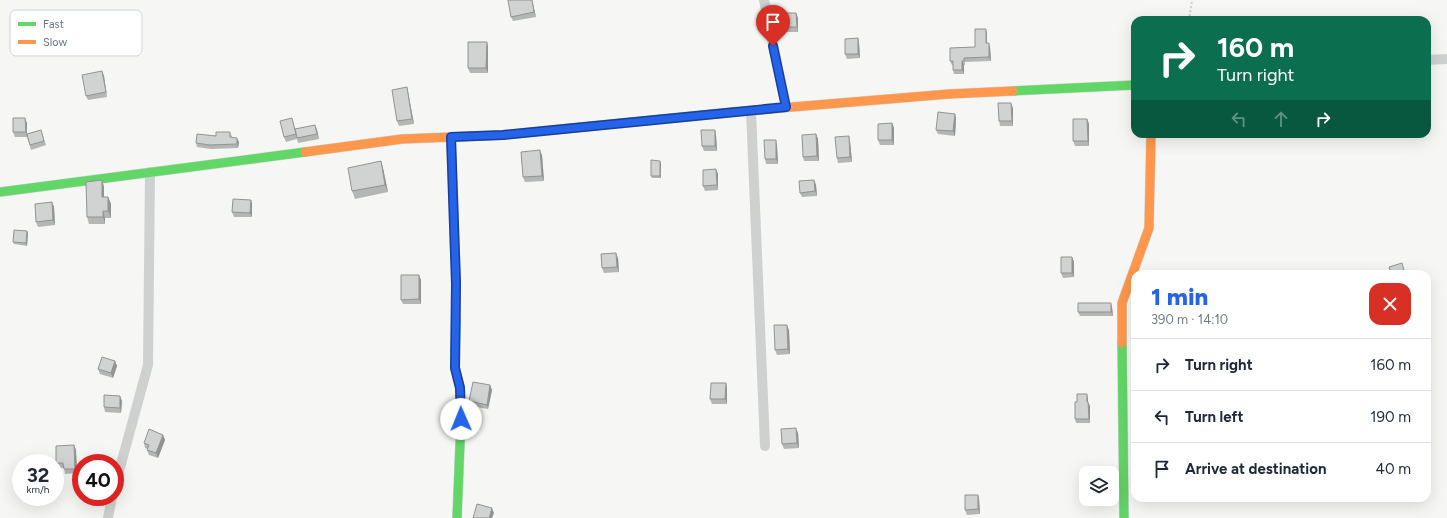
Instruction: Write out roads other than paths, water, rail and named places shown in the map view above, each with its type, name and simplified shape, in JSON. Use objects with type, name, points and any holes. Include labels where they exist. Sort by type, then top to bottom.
[{"type":"street","points":[[764,0],[786,107]]},
{"type":"street","points":[[1431,60],[1447,59]]},
{"type":"street","points":[[0,192],[402,139],[503,135],[786,107],[949,94],[1131,85]]},
{"type":"street","points":[[750,111],[765,446]]},
{"type":"street","points":[[451,137],[456,283],[455,368],[460,388],[461,403],[457,518]]},
{"type":"street","points":[[1134,270],[1149,228],[1151,138]]},
{"type":"street","points":[[124,454],[148,365],[150,172]]},
{"type":"street","points":[[1124,518],[1122,303],[1131,278]]},
{"type":"street","points":[[108,518],[110,506]]}]
